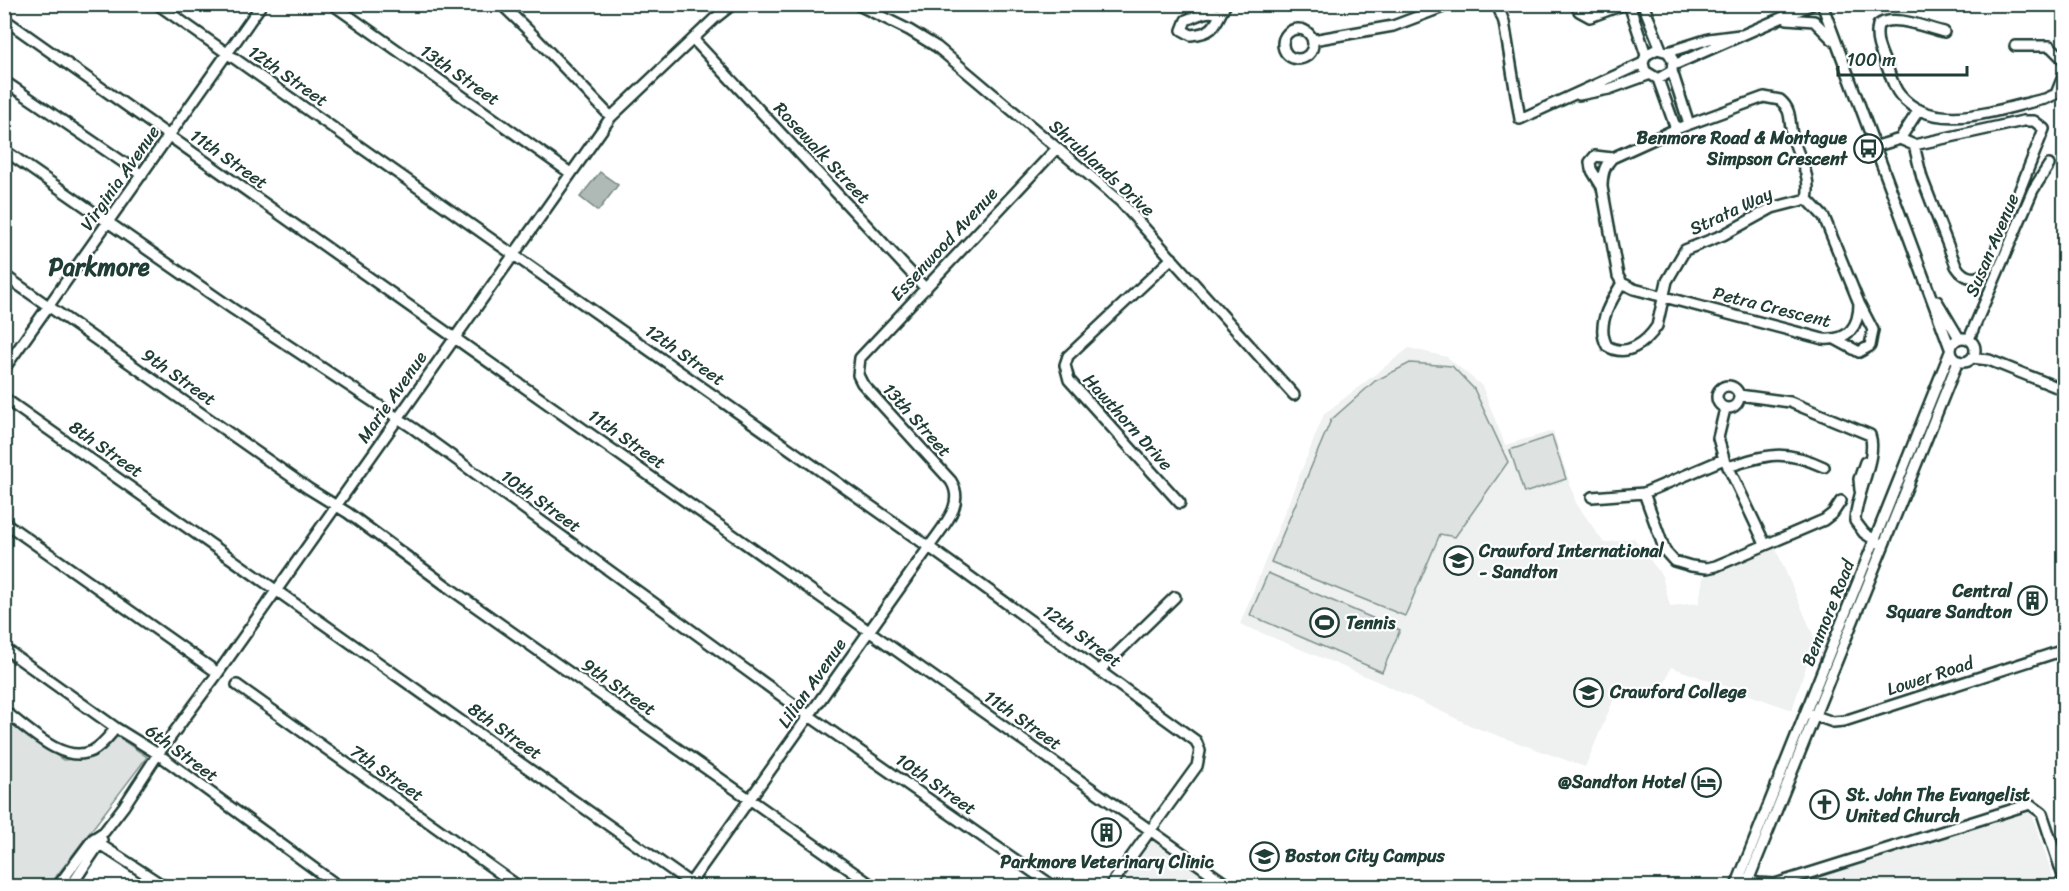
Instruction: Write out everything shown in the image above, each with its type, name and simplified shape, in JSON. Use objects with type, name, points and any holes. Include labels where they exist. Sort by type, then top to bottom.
[{"type":"street","name":"12th Street","points":[[157,4],[929,547],[1101,669],[1191,737],[1199,747],[1197,766],[1149,830]]},
{"type":"street","name":"Virginia Avenue","points":[[4,369],[262,4]]},
{"type":"street","name":"13th Street","points":[[332,4],[569,172]]},
{"type":"street","points":[[501,4],[610,117]]},
{"type":"street","name":"Marie Avenue","points":[[70,886],[101,845],[105,832],[158,754],[218,673],[569,172],[610,117],[733,4]]},
{"type":"street","name":"Shrublands Drive","points":[[856,4],[909,30],[937,47],[1115,197],[1294,395]]},
{"type":"street","points":[[1220,15],[1226,4]]},
{"type":"street","points":[[1313,40],[1393,26],[1451,4]]},
{"type":"street","points":[[1497,4],[1504,22],[1520,119],[1574,96],[1645,59],[1653,50],[1665,51],[1709,39],[1740,35]]},
{"type":"street","points":[[1575,4],[1579,11],[1590,17],[1627,4],[1648,75]]},
{"type":"street","points":[[1643,4],[1673,68],[1689,124]]},
{"type":"street","points":[[1786,16],[1794,4]]},
{"type":"street","points":[[1658,79],[1673,68],[1728,44],[1740,35],[1813,4]]},
{"type":"street","points":[[1822,4],[1932,294],[1950,350],[1958,361],[1965,362],[1972,358],[1989,360],[2064,390]]},
{"type":"street","points":[[1776,20],[1797,18],[1814,21],[1838,47]]},
{"type":"street","name":"11th Street","points":[[4,19],[1229,886]]},
{"type":"street","points":[[1944,32],[1895,21],[1884,20],[1878,25],[1878,45],[1898,92],[1918,111],[1934,116],[1964,116],[2045,99],[2056,94],[2064,74]]},
{"type":"street","name":"Rosewalk Street","points":[[693,39],[926,289]]},
{"type":"street","points":[[2016,46],[2050,46],[2064,60]]},
{"type":"street","points":[[1574,96],[1598,92],[1648,75],[1658,79],[1676,129]]},
{"type":"street","points":[[4,81],[142,175]]},
{"type":"street","points":[[1602,187],[1591,169],[1590,162],[1595,156],[1612,158],[1676,129],[1764,97],[1780,100],[1790,112],[1792,135],[1809,182],[1807,200]]},
{"type":"street","points":[[1900,139],[1918,111]]},
{"type":"street","points":[[1877,146],[1900,139],[1914,145],[2023,121],[2034,121],[2044,129],[1990,265],[1982,277],[1965,275],[1956,266],[1922,178],[1914,145]]},
{"type":"street","name":"Essenwood Avenue","points":[[858,364],[865,352],[1057,148]]},
{"type":"street","name":"10th Street","points":[[4,150],[233,309],[397,418],[808,715],[1053,886]]},
{"type":"street","points":[[1612,158],[1603,173],[1602,187],[1616,267],[1622,283],[1602,325],[1604,340],[1613,350],[1628,350],[1638,346],[1652,334],[1657,326],[1663,296]]},
{"type":"street","name":"Susan Avenue","points":[[1969,339],[2033,190],[2049,165]]},
{"type":"street","name":"Strata Way","points":[[1663,296],[1671,272],[1685,250],[1723,235],[1772,208],[1807,200]]},
{"type":"street","name":"Petra Crescent","points":[[1622,283],[1823,339],[1845,337],[1854,329],[1858,318],[1859,303],[1824,217],[1807,200]]},
{"type":"street","name":"Hawthorn Drive","points":[[1172,258],[1068,356],[1065,365],[1069,380],[1180,503]]},
{"type":"street","name":"9th Street","points":[[4,275],[348,513],[452,590],[873,886]]},
{"type":"street","points":[[1932,294],[1959,338]]},
{"type":"street","points":[[1835,339],[1859,352],[1870,346],[1872,330],[1859,303]]},
{"type":"street","points":[[1959,338],[1969,339],[1975,348],[1989,360]]},
{"type":"street","points":[[1950,350],[1959,338]]},
{"type":"street","points":[[1972,358],[1975,348]]},
{"type":"street","name":"Benmore Road","points":[[1736,886],[1745,881],[1815,716],[1950,350]]},
{"type":"street","name":"Benmore Road","points":[[1745,881],[1806,711],[1958,361]]},
{"type":"street","name":"13th Street","points":[[858,364],[858,375],[864,386],[951,481],[957,496]]},
{"type":"street","points":[[1725,409],[1717,401],[1719,391],[1725,386],[1732,387],[1739,394],[1790,402],[1866,431],[1872,438],[1868,457],[1859,479],[1860,490],[1855,521],[1860,529],[1880,543]]},
{"type":"street","points":[[1725,409],[1736,405],[1739,394]]},
{"type":"street","name":"8th Street","points":[[4,398],[691,885]]},
{"type":"street","points":[[1725,409],[1718,438],[1726,463],[1765,544]]},
{"type":"street","points":[[1592,497],[1644,493],[1726,463],[1765,455],[1781,453],[1798,456],[1824,467]]},
{"type":"street","points":[[1644,493],[1659,539],[1674,561],[1707,568],[1824,520],[1833,513],[1840,501]]},
{"type":"street","name":"Lilian Avenue","points":[[691,885],[808,715],[929,547],[954,510],[957,496]]},
{"type":"street","points":[[4,522],[218,673]]},
{"type":"street","points":[[1101,669],[1175,597]]},
{"type":"street","name":"6th Street","points":[[4,648],[116,728],[158,754],[338,886]]},
{"type":"street","name":"Lower Road","points":[[1806,711],[1833,722],[1844,721],[2064,650]]},
{"type":"street","name":"7th Street","points":[[237,685],[518,886]]},
{"type":"street","points":[[4,711],[47,742],[71,754],[94,750],[116,728]]},
{"type":"street","points":[[1745,881],[1774,884],[2022,805],[2034,805],[2042,813],[2064,879]]},
{"type":"street","points":[[1110,886],[1149,830]]},
{"type":"street","name":"Marie Avenue","points":[[58,886],[93,840],[105,832]]},
{"type":"street","points":[[101,845],[164,886]]},
{"type":"shaded area","points":[[600,172],[618,185],[598,211],[580,197]]},
{"type":"shaded area","name":"Crawford International - Sandton","points":[[1409,348],[1447,357],[1482,386],[1505,445],[1553,431],[1576,503],[1604,543],[1634,538],[1662,576],[1670,606],[1699,603],[1703,577],[1775,547],[1815,639],[1792,710],[1671,667],[1663,687],[1614,699],[1585,767],[1474,727],[1379,682],[1240,624],[1324,414]]},
{"type":"shaded area","points":[[1410,363],[1452,366],[1474,389],[1508,462],[1455,537],[1440,534],[1405,616],[1271,562],[1331,420],[1375,381]]},
{"type":"shaded area","points":[[1552,436],[1566,479],[1524,493],[1510,450]]},
{"type":"shaded area","name":"Tennis","points":[[1268,573],[1400,630],[1382,672],[1250,615]]},
{"type":"shaded area","points":[[4,718],[63,760],[88,758],[115,735],[147,757],[49,886],[5,886]]},
{"type":"shaded area","points":[[2023,810],[2032,813],[2056,886],[1785,886]]},
{"type":"shaded area","points":[[1147,830],[1227,886],[1105,886]]},
{"type":"place","name":"Benmore Road & Montague Simpson Crescent","points":[[1868,148]]},
{"type":"place","name":"Crawford International - Sandton","points":[[1458,561]]},
{"type":"place","name":"Central Square Sandton","points":[[2033,601]]},
{"type":"place","name":"Tennis","points":[[1325,623]]},
{"type":"place","name":"Crawford College","points":[[1589,692]]},
{"type":"place","name":"@Sandton Hotel","points":[[1707,782]]},
{"type":"place","name":"St. John The Evangelist United Church","points":[[1825,805]]},
{"type":"place","name":"Parkmore Veterinary Clinic","points":[[1107,833]]},
{"type":"place","name":"Boston City Campus","points":[[1264,856]]},
{"type":"district","name":"Parkmore","points":[[99,267]]}]
